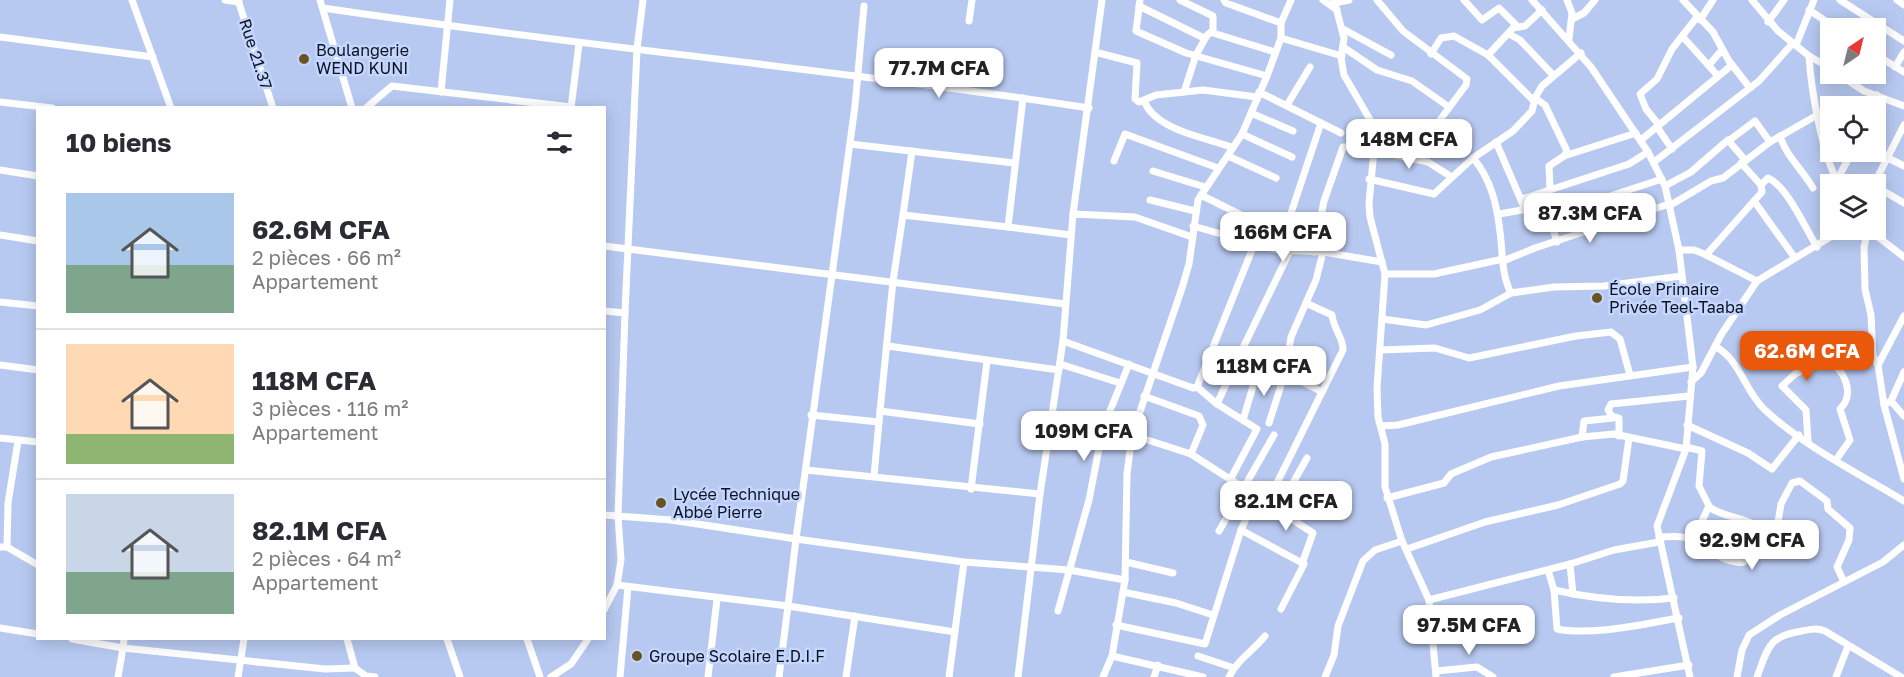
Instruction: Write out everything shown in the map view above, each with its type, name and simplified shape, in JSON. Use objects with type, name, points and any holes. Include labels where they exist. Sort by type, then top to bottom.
[{"type":"street","points":[[132,0],[170,106]]},
{"type":"street","points":[[225,0],[239,1]]},
{"type":"street","points":[[441,92],[450,0]]},
{"type":"street","points":[[606,606],[617,585],[621,560],[618,516],[625,313],[637,50],[643,0]]},
{"type":"street","points":[[969,21],[972,0]]},
{"type":"street","points":[[1018,677],[1040,494],[1063,341],[1073,214],[1102,0]]},
{"type":"street","points":[[1180,0],[1213,16],[1209,34],[1196,55],[1184,92]]},
{"type":"street","points":[[1224,0],[1226,3],[1281,23]]},
{"type":"street","points":[[1103,677],[1112,656],[1125,580],[1127,474],[1132,435],[1182,288],[1195,211],[1205,187],[1242,134],[1281,38],[1281,23],[1291,0]]},
{"type":"street","points":[[1323,0],[1340,2],[1344,75],[1351,90],[1376,127],[1370,179],[1370,217],[1385,274],[1377,388],[1385,444],[1387,498],[1402,541],[1429,600],[1436,674],[1477,667],[1493,677]]},
{"type":"street","points":[[1377,0],[1403,31],[1467,79],[1466,86],[1428,136],[1419,160]]},
{"type":"street","points":[[1464,0],[1482,20],[1499,8]]},
{"type":"street","points":[[1492,0],[1516,25],[1525,26],[1542,10]]},
{"type":"street","points":[[1532,0],[1581,53],[1648,152],[1664,183],[1679,250],[1693,367],[1686,448],[1657,526],[1679,618],[1690,677]]},
{"type":"street","points":[[1567,0],[1572,19],[1569,39]]},
{"type":"street","points":[[1572,19],[1584,13],[1595,0]]},
{"type":"street","points":[[1683,0],[1698,19],[1713,32],[1722,50],[1750,88]]},
{"type":"street","points":[[1672,149],[1646,109],[1640,94],[1657,79],[1672,49],[1713,0]]},
{"type":"street","points":[[1752,0],[1768,22],[1820,62]]},
{"type":"street","points":[[1768,22],[1784,0]]},
{"type":"street","points":[[1840,0],[1904,41]]},
{"type":"street","points":[[1897,0],[1904,5]]},
{"type":"street","name":"Rue 21.37","points":[[239,1],[272,106]]},
{"type":"street","points":[[1654,162],[1750,88],[1794,44],[1813,1]]},
{"type":"street","points":[[1267,76],[1186,53],[1135,31],[1139,3],[1209,34],[1275,52]]},
{"type":"street","points":[[351,106],[321,4],[447,27],[859,75],[1089,108]]},
{"type":"street","points":[[779,677],[811,416],[859,75],[864,6]]},
{"type":"street","points":[[1809,10],[1821,18]]},
{"type":"street","points":[[1488,55],[1516,25]]},
{"type":"street","points":[[1342,29],[1390,55]]},
{"type":"street","points":[[1509,34],[1520,40],[1553,75]]},
{"type":"street","points":[[1431,54],[1441,38],[1454,36],[1488,55],[1535,99],[1545,105],[1559,130],[1567,151],[1564,156]]},
{"type":"street","points":[[0,37],[153,57]]},
{"type":"street","points":[[1683,37],[1718,76]]},
{"type":"street","points":[[1281,38],[1342,56]]},
{"type":"street","points":[[571,106],[579,44]]},
{"type":"street","points":[[1343,47],[1377,70],[1423,88],[1449,107]]},
{"type":"street","points":[[1709,65],[1722,50]]},
{"type":"street","points":[[1095,51],[1137,63],[1135,99],[1144,101],[1156,95],[1220,90],[1258,95],[1287,105],[1341,133]]},
{"type":"street","points":[[1895,67],[1904,52]]},
{"type":"street","points":[[1370,179],[1434,194],[1450,176],[1513,131],[1532,111],[1535,99],[1553,75],[1581,53]]},
{"type":"street","points":[[1809,56],[1811,83],[1836,174]]},
{"type":"street","points":[[1886,61],[1904,72]]},
{"type":"street","points":[[1550,188],[1549,166],[1564,156],[1638,137],[1658,126],[1732,65]]},
{"type":"street","points":[[1287,105],[1310,67]]},
{"type":"street","points":[[1852,84],[1904,106]]},
{"type":"street","points":[[368,106],[392,86],[555,106]]},
{"type":"street","points":[[1008,227],[1023,98]]},
{"type":"street","points":[[1144,101],[1151,115],[1169,125],[1233,148]]},
{"type":"street","points":[[0,102],[36,106]]},
{"type":"street","points":[[1251,113],[1293,131]]},
{"type":"street","points":[[1385,274],[1434,274],[1503,260],[1669,205],[1711,181],[1723,178],[1770,142],[1819,114]]},
{"type":"street","points":[[1557,242],[1550,220],[1589,203],[1664,183],[1691,172],[1755,121],[1770,142]]},
{"type":"street","points":[[1201,195],[1265,228],[1276,221],[1288,222],[1321,123]]},
{"type":"street","points":[[1880,174],[1904,125]]},
{"type":"street","points":[[1114,161],[1125,134],[1218,168]]},
{"type":"street","points":[[1242,134],[1292,157]]},
{"type":"street","points":[[1780,136],[1784,150],[1795,159],[1813,188]]},
{"type":"street","points":[[1706,255],[1762,192],[1761,185],[1743,162],[1731,139]]},
{"type":"street","points":[[1496,142],[1522,199],[1522,210],[1499,214]]},
{"type":"street","points":[[850,144],[1014,163]]},
{"type":"street","points":[[1314,252],[1324,201],[1343,147],[1373,149],[1419,160],[1438,166],[1450,176]]},
{"type":"street","points":[[874,477],[893,281],[912,151]]},
{"type":"street","points":[[1522,199],[1629,164],[1648,152]]},
{"type":"street","points":[[1228,156],[1276,178]]},
{"type":"street","points":[[1473,158],[1489,182],[1499,214],[1503,260],[1511,292]]},
{"type":"street","points":[[1888,158],[1904,166]]},
{"type":"street","points":[[0,170],[36,176]]},
{"type":"street","points":[[1153,171],[1205,187]]},
{"type":"street","points":[[1761,185],[1768,178],[1775,182],[1797,212],[1817,247]]},
{"type":"street","points":[[1886,192],[1904,203]]},
{"type":"street","points":[[1150,200],[1195,211]]},
{"type":"street","points":[[1754,201],[1795,258]]},
{"type":"street","points":[[1073,214],[1135,217],[1192,237]]},
{"type":"street","points":[[903,215],[1071,235]]},
{"type":"street","points":[[1193,226],[1254,245],[1290,251],[1323,252],[1382,262]]},
{"type":"street","points":[[0,235],[36,241]]},
{"type":"street","points":[[1691,382],[1701,373],[1715,346],[1757,281],[1827,240]]},
{"type":"street","points":[[1866,240],[1864,247],[1865,289],[1871,315],[1872,351],[1878,365],[1884,405],[1904,479]]},
{"type":"street","points":[[1882,240],[1904,257]]},
{"type":"street","points":[[1197,387],[1254,245]]},
{"type":"street","points":[[606,246],[1065,304]]},
{"type":"street","points":[[1679,250],[1694,250],[1757,281]]},
{"type":"street","points":[[1217,404],[1290,251]]},
{"type":"street","points":[[1269,423],[1285,373],[1291,337],[1306,303],[1323,252]]},
{"type":"street","points":[[1382,319],[1426,325],[1480,310],[1511,292],[1554,287],[1604,286],[1682,276]]},
{"type":"street","points":[[0,302],[36,306]]},
{"type":"street","points":[[1267,503],[1344,346],[1334,329],[1330,313],[1306,303]]},
{"type":"street","points":[[606,310],[625,313]]},
{"type":"street","points":[[1878,365],[1904,316]]},
{"type":"street","points":[[1380,350],[1435,348],[1469,358],[1576,336],[1611,332],[1620,339],[1630,375]]},
{"type":"street","points":[[1063,341],[1192,388],[1197,387],[1217,404],[1258,432],[1231,478]]},
{"type":"street","points":[[1808,441],[1806,410],[1781,388],[1796,374],[1840,353],[1848,341],[1872,351]]},
{"type":"street","points":[[888,346],[987,361],[1059,367],[1120,383]]},
{"type":"street","points":[[1715,346],[1733,358],[1752,396],[1766,411],[1836,460],[1904,501]]},
{"type":"street","points":[[1238,358],[1285,373],[1322,392]]},
{"type":"street","points":[[1826,359],[1846,378],[1848,389],[1847,402],[1840,409],[1850,440],[1836,460]]},
{"type":"street","points":[[971,489],[987,361]]},
{"type":"street","points":[[1058,611],[1089,500],[1103,428],[1129,364]]},
{"type":"street","points":[[0,365],[36,370]]},
{"type":"street","points":[[1243,420],[1259,366]]},
{"type":"street","points":[[1381,426],[1398,425],[1559,386],[1693,367]]},
{"type":"street","points":[[1884,405],[1891,400],[1904,372]]},
{"type":"street","points":[[1144,396],[1199,416],[1203,425],[1191,454]]},
{"type":"street","points":[[1619,436],[1619,418],[1612,416],[1608,410],[1611,404],[1689,396]]},
{"type":"street","points":[[1891,400],[1904,416]]},
{"type":"street","points":[[880,411],[980,424]]},
{"type":"street","points":[[811,416],[879,422]]},
{"type":"street","points":[[1582,437],[1584,421],[1610,420],[1612,416]]},
{"type":"street","points":[[1687,425],[1748,453],[1772,469],[1799,435]]},
{"type":"street","points":[[1132,435],[1191,454],[1313,533],[1303,561],[1304,567],[1281,609]]},
{"type":"street","points":[[1218,531],[1274,435]]},
{"type":"street","points":[[1387,498],[1444,483],[1451,474],[1491,457],[1582,437],[1619,436],[1702,452],[1699,486],[1709,507],[1722,516],[1748,519],[1760,528]]},
{"type":"street","points":[[0,438],[36,442]]},
{"type":"street","points":[[1407,549],[1485,522],[1558,505],[1620,484],[1623,481],[1629,438]]},
{"type":"street","points":[[18,441],[4,503],[3,547],[36,564]]},
{"type":"street","points":[[1277,511],[1307,458]]},
{"type":"street","points":[[806,470],[971,489],[1040,494]]},
{"type":"street","points":[[1429,600],[1659,540],[1686,537],[1704,549],[1740,563],[1744,562],[1760,528],[1778,522],[1781,504],[1792,483],[1800,480],[1827,501],[1828,509],[1850,528],[1849,540],[1838,567],[1844,582]]},
{"type":"street","points":[[1116,625],[1205,644],[1241,530],[1256,496]]},
{"type":"street","points":[[1693,540],[1709,507]]},
{"type":"street","points":[[606,515],[671,520],[964,562],[1030,569],[1069,570],[1125,580]]},
{"type":"street","points":[[1241,530],[1303,561]]},
{"type":"street","points":[[1326,677],[1334,655],[1338,626],[1363,561],[1375,550],[1402,541]]},
{"type":"street","points":[[1737,677],[1742,650],[1749,634],[1883,562],[1904,545]]},
{"type":"street","points":[[950,677],[964,562]]},
{"type":"street","points":[[1126,562],[1173,573]]},
{"type":"street","points":[[1570,564],[1573,594]]},
{"type":"street","points":[[1548,570],[1554,590],[1557,629],[1568,631],[1616,627],[1679,618]]},
{"type":"street","points":[[617,585],[788,606],[955,632]]},
{"type":"street","points":[[620,677],[628,587]]},
{"type":"street","points":[[1554,590],[1632,601],[1674,598]]},
{"type":"street","points":[[1123,592],[1176,603],[1213,615]]},
{"type":"street","points":[[708,677],[717,599]]},
{"type":"street","points":[[846,677],[855,616]]},
{"type":"street","points":[[0,628],[36,633]]},
{"type":"street","points":[[1757,677],[1769,645],[1787,633],[1819,629],[1901,677]]},
{"type":"street","points":[[1230,677],[1234,668],[1265,636]]},
{"type":"street","points":[[78,640],[123,648],[325,669],[355,668],[366,676],[375,677]]},
{"type":"street","points":[[118,677],[124,640]]},
{"type":"street","points":[[238,677],[244,640]]},
{"type":"street","points":[[347,640],[355,668]]},
{"type":"street","points":[[447,640],[460,677]]},
{"type":"street","points":[[527,640],[540,677]]},
{"type":"street","points":[[551,677],[571,664],[587,640]]},
{"type":"street","points":[[1836,677],[1848,646]]},
{"type":"street","points":[[1112,656],[1203,677]]},
{"type":"street","points":[[1198,656],[1234,668]]},
{"type":"street","points":[[1154,677],[1158,665]]},
{"type":"street","points":[[1614,677],[1689,665]]},
{"type":"place","name":"Boulangerie WEND KUNI","points":[[304,59]]},
{"type":"place","name":"École Primaire Privée Teel-Taaba","points":[[1597,298]]},
{"type":"place","name":"Lycée Technique Abbé Pierre","points":[[661,503]]},
{"type":"place","name":"Groupe Scolaire E.D.I.F","points":[[637,656]]}]
